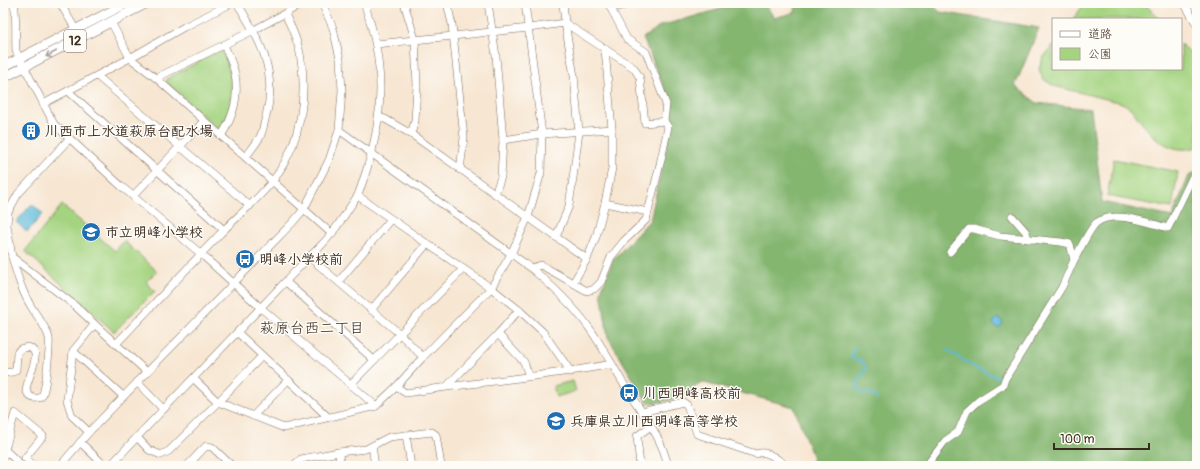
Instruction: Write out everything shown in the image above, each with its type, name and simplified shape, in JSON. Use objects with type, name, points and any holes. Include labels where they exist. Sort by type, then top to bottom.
[{"type":"main road","name":"12","points":[[3,67],[127,3]]},
{"type":"main road","name":"12","points":[[3,78],[148,3]]},
{"type":"street","points":[[14,3],[16,18],[16,51],[54,124],[133,196],[376,406]]},
{"type":"street","points":[[60,3],[76,30]]},
{"type":"street","points":[[43,104],[130,58],[184,27],[232,3]]},
{"type":"street","points":[[237,3],[254,30],[266,58],[270,86],[269,103],[260,136],[246,157]]},
{"type":"street","points":[[156,78],[254,30],[304,3]]},
{"type":"street","points":[[62,466],[80,442],[136,382],[304,209],[328,160],[339,130],[342,90],[340,59],[333,28],[322,3]]},
{"type":"street","points":[[110,466],[332,234],[358,196],[372,154],[379,117],[381,90],[376,44],[364,3]]},
{"type":"street","points":[[404,3],[415,39],[417,86],[415,121],[411,134]]},
{"type":"street","points":[[447,3],[453,35],[464,138],[460,170]]},
{"type":"street","points":[[488,3],[493,31],[503,140],[500,176],[495,194]]},
{"type":"street","points":[[194,379],[218,402],[284,428],[376,406],[491,288],[511,254],[528,217],[540,173],[542,134],[526,3]]},
{"type":"street","points":[[556,237],[569,206],[579,132],[574,76],[563,3]]},
{"type":"street","points":[[531,268],[541,266],[573,282],[587,291],[594,288],[601,282],[611,256],[646,220],[668,127],[664,121],[666,104],[646,52],[628,39],[610,6],[636,3]]},
{"type":"street","points":[[1184,3],[1197,25]]},
{"type":"street","points":[[116,344],[224,230],[250,206],[277,174],[294,143],[303,106],[303,76],[300,52],[294,33],[285,14]]},
{"type":"street","points":[[111,22],[130,58],[156,78],[332,234]]},
{"type":"street","points":[[376,44],[565,23],[634,68],[640,78],[645,123],[664,121]]},
{"type":"street","points":[[221,136],[231,118],[235,104],[236,88],[235,75],[224,45]]},
{"type":"street","points":[[573,282],[587,259],[596,237],[612,168],[612,129],[606,49]]},
{"type":"street","points":[[97,76],[250,206]]},
{"type":"street","points":[[68,91],[224,230]]},
{"type":"street","points":[[379,117],[411,134],[587,259]]},
{"type":"street","points":[[133,196],[204,121]]},
{"type":"street","points":[[503,140],[542,134],[612,129]]},
{"type":"street","points":[[339,130],[531,268],[554,288],[590,329],[629,393],[658,436],[668,466]]},
{"type":"street","points":[[3,374],[16,370],[17,353],[20,349],[28,347],[32,349],[35,354],[34,361],[26,390],[28,395],[33,399],[39,398],[42,395],[46,383],[49,339],[46,329],[32,309],[19,285],[7,225],[8,212],[18,194],[70,139]]},
{"type":"street","points":[[926,466],[945,441],[958,432],[967,411],[978,401],[1003,385],[1005,379],[1062,287],[1074,260],[1096,223],[1110,217],[1128,218],[1168,228],[1192,178],[1197,174]]},
{"type":"street","points":[[358,196],[491,288],[519,310],[543,332],[571,372]]},
{"type":"street","points":[[605,203],[648,212]]},
{"type":"street","points":[[1012,216],[1026,232],[1028,238]]},
{"type":"street","points":[[339,281],[391,219]]},
{"type":"street","points":[[950,252],[957,238],[969,229],[974,228],[1000,236],[1070,244],[1074,260]]},
{"type":"street","points":[[371,310],[427,244]]},
{"type":"street","points":[[12,256],[73,304],[94,325],[147,372]]},
{"type":"street","points":[[309,257],[400,334],[423,357]]},
{"type":"street","points":[[351,384],[463,269]]},
{"type":"street","points":[[286,282],[374,360]]},
{"type":"street","points":[[447,386],[498,334],[519,310]]},
{"type":"street","points":[[89,432],[72,416],[67,400],[73,351],[94,325]]},
{"type":"street","points":[[238,333],[328,417]]},
{"type":"street","points":[[498,334],[524,362],[529,376]]},
{"type":"street","points":[[73,351],[123,396]]},
{"type":"street","points":[[137,437],[149,450],[161,455],[169,451],[262,356]]},
{"type":"street","points":[[396,387],[406,393],[447,386],[571,372],[612,364]]},
{"type":"street","points":[[253,416],[288,380]]},
{"type":"street","points":[[136,382],[163,409]]},
{"type":"street","points":[[642,412],[683,402],[687,405],[697,434],[756,454],[761,452],[768,453],[787,466]]},
{"type":"street","points":[[22,466],[4,452],[15,413],[43,436],[25,458],[36,466]]},
{"type":"street","points":[[640,466],[637,436],[651,426]]},
{"type":"street","points":[[293,466],[301,459],[366,449],[389,437],[432,432],[436,435],[441,466]]},
{"type":"street","points":[[406,435],[411,466]]},
{"type":"street","points":[[80,442],[105,466]]},
{"type":"street","points":[[189,465],[206,446],[212,447],[232,466]]},
{"type":"street","points":[[372,446],[375,466]]},
{"type":"street","points":[[339,452],[340,466]]},
{"type":"green space","points":[[742,3],[765,3],[774,18],[796,12],[793,3],[931,3],[940,12],[1039,28],[1015,86],[1037,103],[1091,109],[1102,202],[1172,217],[1189,176],[1197,171],[1197,466],[809,466],[813,458],[794,407],[701,382],[684,397],[648,404],[608,337],[601,291],[613,260],[650,220],[671,128],[669,99],[643,38],[660,26]]},
{"type":"green space","points":[[1085,3],[1144,3],[1158,18],[1074,18]]},
{"type":"green space","points":[[1182,45],[1197,61],[1197,147],[1180,149],[1165,144],[1152,135],[1131,109],[1122,103],[1054,86],[1043,79],[1039,69],[1043,58],[1052,46],[1052,70],[1182,70]]},
{"type":"green space","points":[[219,51],[223,53],[230,72],[232,90],[230,108],[227,117],[223,127],[218,129],[166,82],[168,78]]},
{"type":"green space","points":[[1114,159],[1178,172],[1172,208],[1107,196]]},
{"type":"green space","points":[[62,205],[115,251],[124,241],[157,271],[146,282],[155,291],[114,332],[25,251]]},
{"type":"green space","points":[[573,381],[576,391],[556,397],[553,386]]},
{"type":"water","points":[[32,204],[43,214],[27,232],[16,222]]},
{"type":"water","points":[[996,319],[1000,319],[1002,323],[1000,327],[996,327],[994,325],[994,321]]},
{"type":"waterway","points":[[856,347],[851,355],[852,358],[855,360],[861,360],[866,368],[858,382],[857,388],[862,393],[872,394],[877,399]]},
{"type":"waterway","points":[[947,350],[976,368],[1001,379]]},
{"type":"place","name":"川西市上水道萩原台配水場","points":[[31,131]]},
{"type":"place","name":"市立明峰小学校","points":[[91,232]]},
{"type":"place","name":"明峰小学校前","points":[[245,259]]},
{"type":"place","name":"川西明峰高校前","points":[[629,393]]},
{"type":"place","name":"兵庫県立川西明峰高等学校","points":[[556,421]]},
{"type":"district","name":"萩原台西二丁目","points":[[312,328]]}]
